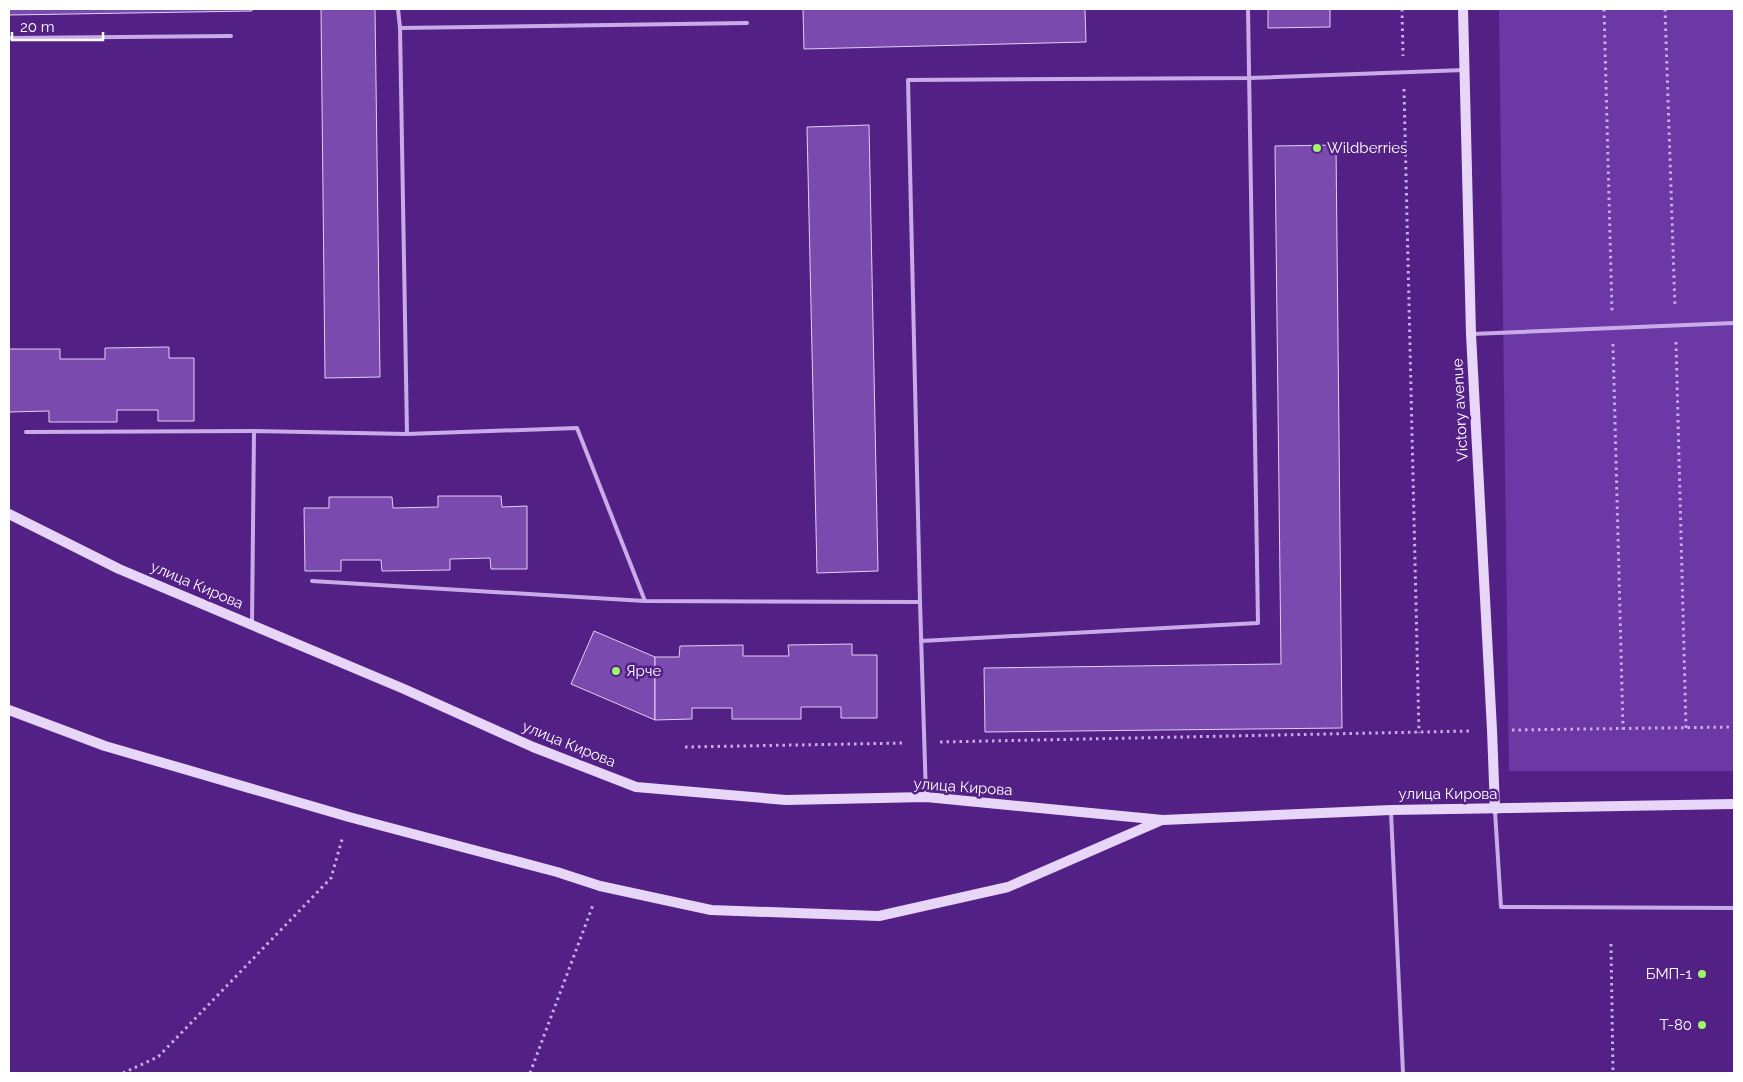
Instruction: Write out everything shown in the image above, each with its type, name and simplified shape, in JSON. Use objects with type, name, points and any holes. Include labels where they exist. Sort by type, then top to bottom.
[{"type":"main road","name":"Victory avenue","points":[[1463,9],[1471,334],[1495,809]]},
{"type":"main road","name":"улица Кирова","points":[[9,514],[120,569],[404,689],[533,747],[636,787],[786,800],[926,797],[1162,820],[1391,810],[1734,804]]},
{"type":"main road","name":"улица Кирова","points":[[9,710],[105,746],[350,817],[557,872],[600,886],[711,910],[879,916],[1008,888],[1162,820]]},
{"type":"lane","points":[[398,9],[400,28],[407,434]]},
{"type":"lane","points":[[922,641],[1258,623],[1248,9]]},
{"type":"lane","points":[[400,28],[747,24]]},
{"type":"lane","points":[[9,38],[230,36]]},
{"type":"lane","points":[[926,797],[908,80],[1249,78],[1464,70]]},
{"type":"lane","points":[[1471,334],[1734,323]]},
{"type":"lane","points":[[26,432],[254,431],[407,434],[577,428],[645,601]]},
{"type":"lane","points":[[252,625],[254,431]]},
{"type":"lane","points":[[312,581],[645,601],[920,602]]},
{"type":"lane","points":[[1495,809],[1501,907],[1734,908]]},
{"type":"lane","points":[[1391,810],[1402,1073]]},
{"type":"path","points":[[1402,9],[1419,733]]},
{"type":"path","points":[[1604,9],[1623,729]]},
{"type":"path","points":[[1665,9],[1686,728]]},
{"type":"path","points":[[685,747],[1492,730],[1734,727]]},
{"type":"path","points":[[123,1073],[158,1057],[331,878],[350,817]]},
{"type":"path","points":[[530,1073],[600,886]]},
{"type":"path","points":[[1611,944],[1613,1073]]},
{"type":"shaded area","points":[[1499,9],[1734,9],[1734,771],[1509,771]]},
{"type":"building","points":[[9,9],[252,9],[252,11],[9,15]]},
{"type":"building","points":[[321,9],[375,9],[380,377],[325,378]]},
{"type":"building","points":[[803,9],[1085,9],[1086,42],[804,49]]},
{"type":"building","points":[[1268,9],[1330,9],[1330,27],[1268,28]]},
{"type":"building","points":[[869,125],[878,571],[817,573],[807,127]]},
{"type":"building","points":[[1336,145],[1342,728],[985,732],[984,668],[1281,664],[1275,146]]},
{"type":"building","points":[[169,347],[169,358],[194,358],[194,421],[158,421],[158,410],[117,410],[117,422],[49,422],[49,411],[9,412],[9,349],[60,349],[60,359],[105,359],[105,348]]},
{"type":"building","points":[[438,496],[501,496],[502,507],[527,506],[527,569],[491,569],[490,558],[450,559],[450,570],[382,571],[381,560],[341,560],[341,571],[305,571],[304,508],[329,508],[329,497],[392,497],[393,508],[438,507]]},
{"type":"building","name":"Ярче","points":[[594,631],[655,657],[655,720],[571,684]]},
{"type":"building","points":[[852,644],[852,655],[877,655],[877,718],[841,718],[841,707],[801,707],[801,719],[732,719],[732,708],[692,708],[692,719],[655,720],[655,657],[679,657],[680,646],[743,645],[743,656],[789,656],[788,645]]},
{"type":"place","name":"Wildberries","points":[[1317,148]]},
{"type":"place","name":"Ярче","points":[[616,671]]},
{"type":"place","name":"БМП-1","points":[[1702,974]]},
{"type":"place","name":"Т-80","points":[[1702,1025]]}]
